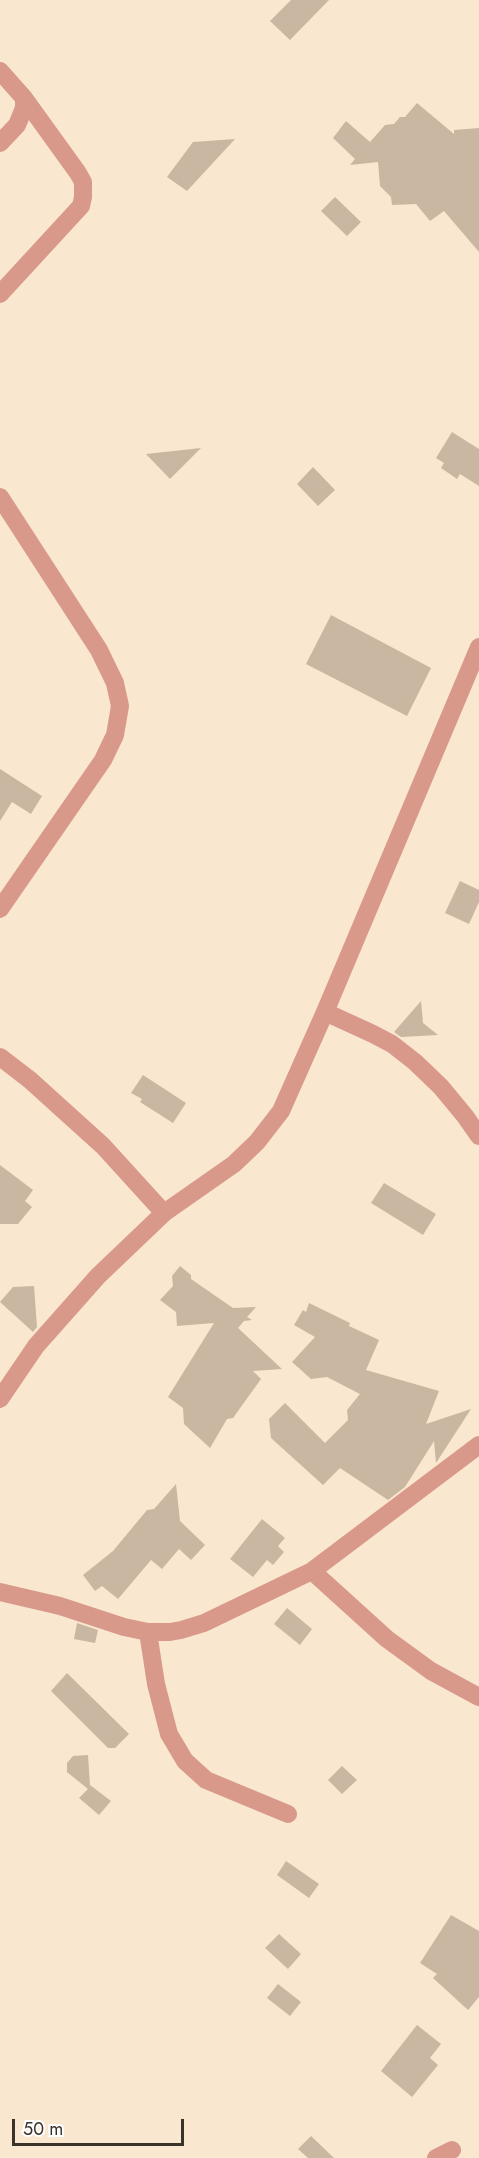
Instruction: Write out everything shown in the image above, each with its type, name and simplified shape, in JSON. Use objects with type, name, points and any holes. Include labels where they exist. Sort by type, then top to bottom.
[{"type":"street","points":[[0,71],[24,98],[78,173],[83,182],[84,196],[81,206],[0,294]]},
{"type":"street","points":[[0,143],[17,125],[24,108],[24,98]]},
{"type":"street","points":[[0,497],[99,650],[115,683],[120,706],[115,735],[103,760],[0,909]]},
{"type":"street","points":[[0,1399],[42,1338],[98,1276],[164,1213],[227,1170],[257,1142],[281,1111],[479,647]]},
{"type":"street","points":[[325,1012],[374,1034],[416,1062],[441,1087],[479,1137]]},
{"type":"street","points":[[0,1057],[30,1080],[104,1146],[164,1213]]},
{"type":"street","points":[[0,1592],[60,1606],[124,1627],[148,1632],[170,1632],[204,1623],[312,1571],[479,1445]]},
{"type":"street","points":[[312,1571],[387,1639],[432,1671],[479,1697]]},
{"type":"street","points":[[148,1632],[156,1684],[169,1734],[185,1761],[206,1779],[288,1814]]},
{"type":"building","points":[[291,0],[329,0],[290,40],[270,21]]},
{"type":"building","points":[[417,103],[454,134],[454,130],[479,128],[479,252],[444,211],[430,221],[416,204],[392,205],[391,197],[380,186],[378,162],[350,165],[355,159],[333,138],[346,121],[370,142],[385,125],[394,124],[400,117],[405,117]]},
{"type":"building","points":[[235,139],[187,191],[167,177],[193,142]]},
{"type":"building","points":[[335,197],[361,222],[347,236],[321,211]]},
{"type":"building","points":[[452,432],[479,449],[479,486],[460,474],[457,479],[441,468],[444,463],[436,458]]},
{"type":"building","points":[[201,448],[170,479],[146,454]]},
{"type":"building","points":[[313,467],[335,490],[318,506],[297,484]]},
{"type":"building","points":[[331,615],[431,668],[407,716],[306,664]]},
{"type":"building","points":[[0,769],[42,796],[31,814],[12,802],[0,821]]},
{"type":"building","points":[[460,881],[479,890],[479,902],[469,924],[445,913]]},
{"type":"building","points":[[421,1001],[423,1023],[438,1035],[401,1037],[394,1032]]},
{"type":"building","points":[[143,1075],[186,1103],[173,1123],[140,1102],[142,1099],[131,1093]]},
{"type":"building","points":[[0,1165],[33,1190],[25,1201],[32,1207],[18,1224],[0,1224]]},
{"type":"building","points":[[384,1183],[436,1214],[423,1235],[371,1203]]},
{"type":"building","points":[[180,1266],[191,1275],[191,1279],[233,1308],[256,1307],[247,1317],[252,1320],[244,1321],[238,1328],[282,1369],[253,1371],[261,1379],[233,1418],[227,1419],[210,1448],[184,1424],[183,1408],[168,1397],[214,1323],[177,1326],[176,1312],[160,1300],[173,1286],[172,1276]]},
{"type":"building","points":[[34,1286],[37,1327],[33,1332],[0,1302],[13,1287]]},
{"type":"building","points":[[309,1303],[379,1340],[366,1370],[439,1391],[426,1424],[471,1409],[436,1463],[434,1441],[405,1487],[388,1500],[340,1468],[323,1485],[271,1438],[269,1419],[285,1403],[325,1443],[348,1420],[347,1410],[360,1394],[327,1377],[311,1379],[292,1362],[315,1337],[294,1325],[303,1310],[306,1312]]},
{"type":"building","points":[[176,1484],[180,1521],[205,1545],[191,1560],[179,1549],[162,1569],[151,1560],[118,1599],[102,1586],[95,1591],[83,1575],[113,1551],[147,1510],[154,1509]]},
{"type":"building","points":[[262,1519],[285,1538],[278,1546],[284,1552],[273,1565],[267,1560],[253,1577],[230,1559]]},
{"type":"building","points":[[287,1608],[312,1629],[300,1645],[274,1624]]},
{"type":"building","points":[[77,1623],[98,1630],[95,1643],[74,1639]]},
{"type":"building","points":[[67,1673],[129,1734],[115,1748],[108,1748],[51,1691]]},
{"type":"building","points":[[88,1755],[90,1785],[111,1801],[99,1815],[79,1798],[88,1789],[67,1772],[67,1763],[73,1756]]},
{"type":"building","points":[[342,1766],[357,1780],[342,1794],[328,1780]]},
{"type":"building","points":[[286,1861],[319,1884],[309,1898],[277,1875]]},
{"type":"building","points":[[451,1915],[479,1931],[479,1997],[468,2010],[433,1978],[437,1974],[420,1963]]},
{"type":"building","points":[[279,1934],[301,1954],[288,1969],[265,1948]]},
{"type":"building","points":[[278,1984],[301,2002],[290,2016],[267,1998]]},
{"type":"building","points":[[417,2025],[441,2044],[430,2058],[438,2065],[412,2097],[381,2071]]},
{"type":"building","points":[[311,2136],[334,2158],[308,2158],[298,2149]]}]
